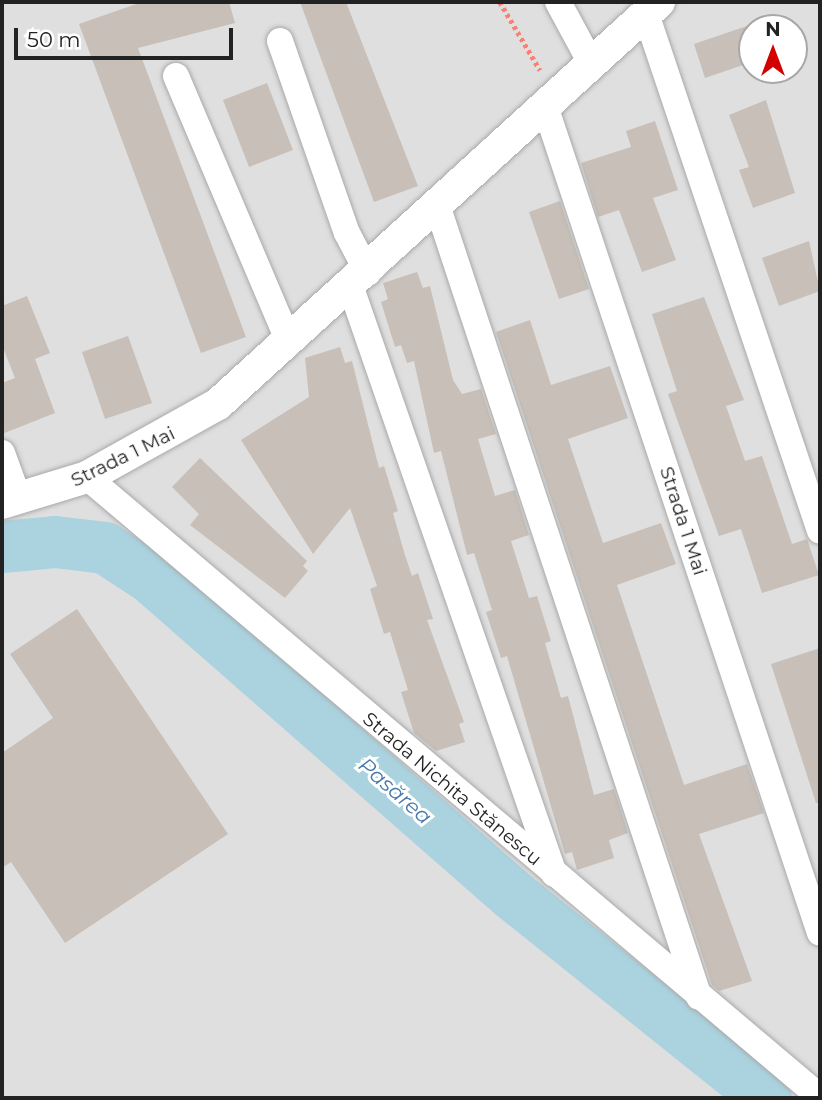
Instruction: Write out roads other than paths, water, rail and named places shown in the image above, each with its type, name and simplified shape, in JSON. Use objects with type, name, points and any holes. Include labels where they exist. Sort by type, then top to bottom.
[{"type":"street","points":[[558,2],[592,65]]},
{"type":"street","name":"Strada 1 Mai","points":[[10,501],[87,477],[185,427],[359,281],[652,8],[820,531]]},
{"type":"street","points":[[280,41],[347,233],[359,281],[554,876]]},
{"type":"street","points":[[176,76],[289,342]]},
{"type":"street","name":"Strada 1 Mai","points":[[555,100],[820,933]]},
{"type":"street","points":[[438,208],[699,999]]},
{"type":"street","points":[[2,453],[10,501]]},
{"type":"street","name":"Strada Nichita Stănescu","points":[[87,477],[699,999],[820,1097]]},
{"type":"waterway","name":"Pasărea","points":[[2,547],[55,542],[105,548],[151,578],[513,895],[766,1098]]}]
